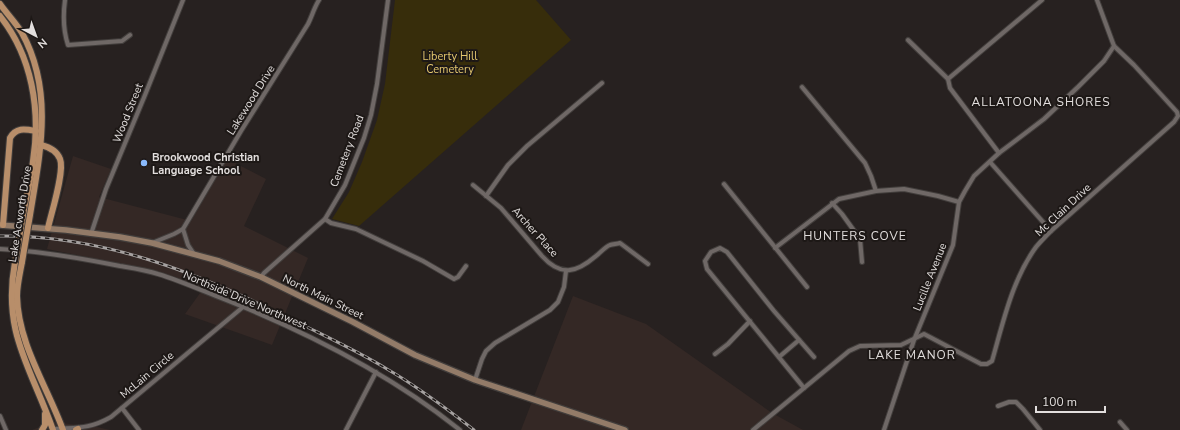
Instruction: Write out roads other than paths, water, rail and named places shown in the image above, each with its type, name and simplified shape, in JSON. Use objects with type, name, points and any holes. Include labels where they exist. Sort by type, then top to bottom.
[{"type":"main road","name":"Lake Acworth Drive","points":[[0,4],[22,34],[36,66],[42,103],[41,145],[17,296],[22,332],[33,362],[63,430]]},
{"type":"main road","name":"Lake Acworth Drive","points":[[0,16],[20,46],[28,68],[32,87],[36,131],[33,160],[15,262],[11,299],[14,325],[21,353],[52,430]]},
{"type":"main road","points":[[2,225],[10,138],[17,130],[26,129],[36,131]]},
{"type":"main road","points":[[41,145],[56,152],[61,160],[62,167],[48,228]]},
{"type":"main road","name":"North Main Street","points":[[2,225],[48,228],[152,243],[218,261],[261,277],[416,355],[475,380],[625,430]]},
{"type":"main road","points":[[42,430],[46,421],[43,405]]},
{"type":"street","points":[[65,0],[65,36],[68,45],[122,41],[130,35]]},
{"type":"street","name":"Wood Street","points":[[91,234],[106,190],[146,95],[183,0]]},
{"type":"street","name":"Lakewood Drive","points":[[183,229],[241,131],[308,24],[313,14],[313,10],[319,0]]},
{"type":"street","name":"Cemetery Road","points":[[261,277],[325,219],[345,185],[364,138],[371,115],[378,84],[388,0]]},
{"type":"street","points":[[948,79],[1042,0]]},
{"type":"street","points":[[1097,0],[1114,46]]},
{"type":"street","points":[[908,40],[948,79],[950,88],[999,153]]},
{"type":"street","name":"Mc Clain Drive","points":[[914,340],[924,334],[981,364],[986,364],[992,361],[1009,304],[1023,269],[1036,247],[1050,231],[1174,122],[1178,116],[1177,112],[1134,65],[1114,46]]},
{"type":"street","name":"Lucille Avenue","points":[[884,430],[914,340],[953,245],[959,202],[974,176],[999,153],[1044,119],[1104,61],[1114,46]]},
{"type":"street","points":[[486,196],[508,165],[527,146],[602,83]]},
{"type":"street","points":[[802,87],[865,163],[876,192]]},
{"type":"street","points":[[990,162],[1050,231]]},
{"type":"street","points":[[724,184],[807,287]]},
{"type":"street","name":"Archer Place","points":[[473,185],[501,208],[547,262],[566,271]]},
{"type":"street","points":[[775,248],[839,199],[876,192],[904,189],[959,202]]},
{"type":"street","points":[[832,203],[860,239],[862,262]]},
{"type":"street","points":[[325,219],[331,223],[356,229],[423,261],[454,279],[458,277],[466,266]]},
{"type":"street","points":[[152,243],[183,229],[188,245],[194,254]]},
{"type":"street","points":[[475,380],[486,351],[495,343],[550,310],[558,302],[564,287],[566,271],[586,264],[610,245],[620,243],[648,264]]},
{"type":"street","points":[[804,388],[707,269],[705,261],[711,252],[720,248],[727,252],[814,357]]},
{"type":"street","name":"Northside Drive Northwest","points":[[0,249],[26,250],[66,256],[157,273],[279,322],[358,361],[443,417],[460,430]]},
{"type":"street","name":"McLain Circle","points":[[52,430],[77,429],[94,426],[102,422],[122,408],[243,307]]},
{"type":"street","points":[[715,354],[728,344],[750,321]]},
{"type":"street","points":[[779,357],[799,340]]},
{"type":"street","points":[[752,430],[849,350],[860,346],[901,345],[914,340]]},
{"type":"street","points":[[346,430],[376,372]]},
{"type":"street","points":[[998,406],[1008,402],[1016,402],[1040,430]]},
{"type":"street","points":[[122,408],[139,430]]},
{"type":"street","points":[[0,416],[6,430]]},
{"type":"street","points":[[1120,422],[1127,430]]},
{"type":"railway","points":[[0,236],[40,238],[79,243],[117,251],[154,262],[228,289],[344,345],[376,363],[421,390],[474,430]]},
{"type":"place","name":"Brookwood Christian Language School","points":[[144,163]]},
{"type":"district","name":"ALLATOONA SHORES","points":[[1041,102]]},
{"type":"district","name":"HUNTERS COVE","points":[[855,236]]},
{"type":"district","name":"LAKE MANOR","points":[[912,355]]},
{"type":"park label","name":"Liberty Hill Cemetery","points":[[450,62]]}]
